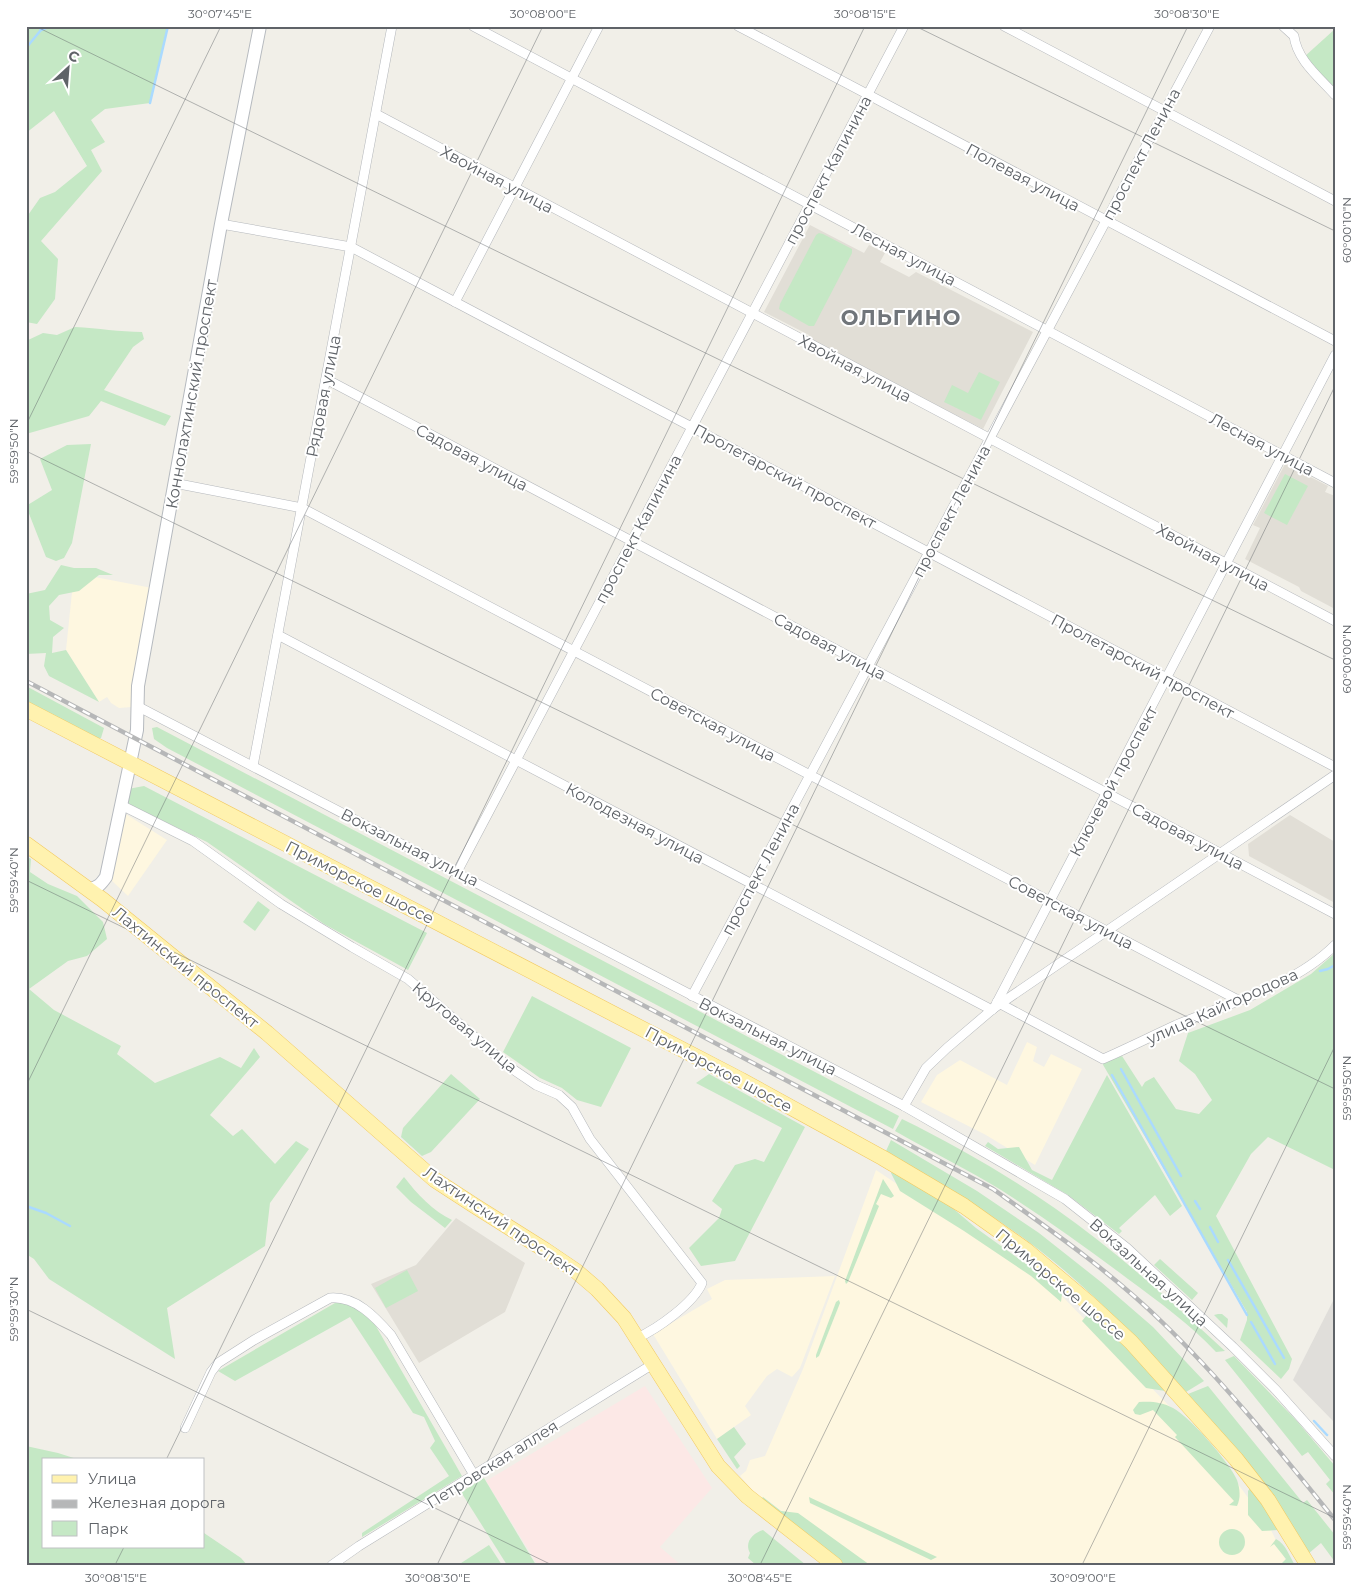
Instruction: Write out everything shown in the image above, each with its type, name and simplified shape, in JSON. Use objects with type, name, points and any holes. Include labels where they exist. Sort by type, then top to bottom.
[{"type":"main road","name":"Коннолахтинский проспект","points":[[88,889],[96,888],[106,877],[137,730],[139,678],[221,224],[260,26]]},
{"type":"main road","name":"Приморское шоссе","points":[[26,709],[741,1080],[883,1158],[964,1206],[1026,1250],[1090,1304],[1131,1342],[1230,1452],[1263,1493],[1308,1565]]},
{"type":"main road","name":"Лахтинский проспект","points":[[26,844],[88,889],[267,1033],[436,1180],[576,1271],[614,1306],[637,1338],[707,1450],[730,1480],[747,1496],[835,1565]]},
{"type":"street","name":"Рядовая улица","points":[[253,766],[392,26]]},
{"type":"street","name":"Лесная улица","points":[[473,26],[1335,483]]},
{"type":"street","points":[[455,302],[599,26]]},
{"type":"street","name":"Полевая улица","points":[[738,26],[867,96],[1335,341]]},
{"type":"street","name":"проспект Калинина","points":[[457,872],[904,26]]},
{"type":"street","points":[[1004,26],[1335,201]]},
{"type":"street","name":"проспект Ленина","points":[[692,996],[1210,26]]},
{"type":"street","points":[[1283,26],[1294,36],[1295,46],[1302,58],[1335,95]]},
{"type":"street","name":"Хвойная улица","points":[[376,114],[1335,621]]},
{"type":"street","name":"Пролетарский проспект","points":[[221,224],[351,247],[1335,767]]},
{"type":"street","name":"Ключевой проспект","points":[[904,1106],[926,1068],[996,1007],[1335,355]]},
{"type":"street","name":"Садовая улица","points":[[326,379],[1335,914]]},
{"type":"street","name":"Советская улица","points":[[174,483],[302,508],[1238,1000]]},
{"type":"street","name":"Колодезная улица","points":[[278,635],[752,884],[1103,1059]]},
{"type":"street","name":"Вокзальная улица","points":[[137,706],[904,1106],[1065,1199],[1127,1248],[1233,1347],[1276,1390],[1335,1456]]},
{"type":"street","points":[[996,1007],[1335,775]]},
{"type":"street","name":"Круговая улица","points":[[121,805],[192,841],[287,908],[408,979],[501,1060],[536,1085],[559,1095],[572,1106],[590,1139],[702,1283],[698,1292],[662,1324],[637,1338]]},
{"type":"street","name":"улица Кайгородова","points":[[1103,1059],[1302,972],[1335,945]]},
{"type":"street","points":[[185,1428],[211,1372],[218,1363],[254,1340],[330,1298],[340,1297],[354,1302],[376,1319],[391,1335],[474,1475]]},
{"type":"street","name":"Петровская аллея","points":[[332,1565],[653,1364]]},
{"type":"shaded area","points":[[810,225],[864,253],[869,245],[885,253],[880,262],[909,277],[916,272],[1033,332],[983,429],[808,339],[809,335],[764,312]]},
{"type":"shaded area","points":[[1285,464],[1328,486],[1325,492],[1335,496],[1335,609],[1301,591],[1299,587],[1245,559],[1260,528],[1253,525]]},
{"type":"shaded area","points":[[74,573],[152,588],[132,707],[119,708],[111,703],[107,697],[99,702],[66,650]]},
{"type":"shaded area","points":[[124,813],[167,840],[128,896],[111,880]]},
{"type":"shaded area","points":[[1290,815],[1335,842],[1335,903],[1249,856],[1248,844]]},
{"type":"shaded area","points":[[1027,1042],[1037,1047],[1033,1061],[1044,1067],[1051,1054],[1082,1069],[1035,1165],[986,1135],[921,1102],[937,1075],[960,1060],[1007,1085]]},
{"type":"shaded area","points":[[876,1170],[1057,1291],[1215,1453],[1269,1526],[1288,1565],[844,1565],[757,1496],[740,1476],[746,1471],[750,1460],[765,1456],[803,1369]]},
{"type":"shaded area","points":[[456,1218],[525,1263],[505,1312],[419,1363],[371,1284],[416,1265]]},
{"type":"shaded area","points":[[835,1276],[800,1368],[792,1377],[777,1369],[767,1376],[745,1406],[751,1415],[717,1439],[653,1334],[712,1299],[707,1289],[725,1280]]},
{"type":"shaded area","points":[[1335,1297],[1335,1423],[1293,1380]]},
{"type":"shaded area","points":[[645,1386],[712,1488],[660,1547],[681,1565],[538,1565],[486,1481]]},
{"type":"green space","points":[[26,26],[168,26],[150,103],[105,109],[91,120],[105,142],[91,150],[102,171],[41,241],[58,259],[55,299],[37,324],[26,322],[26,218],[40,198],[55,192],[87,166],[54,111],[26,133]]},
{"type":"green space","points":[[1335,29],[1335,90],[1304,57]]},
{"type":"green space","points":[[819,233],[852,249],[852,253],[814,326],[809,326],[779,309],[816,235]]},
{"type":"green space","points":[[75,327],[142,332],[144,339],[133,347],[104,390],[171,416],[165,426],[101,401],[89,416],[26,434],[26,341],[43,333],[57,335]]},
{"type":"green space","points":[[979,372],[1000,382],[981,420],[944,402],[952,385],[968,393]]},
{"type":"green space","points":[[91,444],[72,543],[64,558],[56,561],[46,557],[26,506],[52,490],[40,459],[67,445]]},
{"type":"green space","points":[[1285,474],[1308,486],[1287,525],[1264,513]]},
{"type":"green space","points":[[61,565],[74,568],[96,568],[113,575],[99,575],[79,591],[59,595],[49,606],[50,620],[64,628],[53,637],[52,653],[66,650],[99,702],[49,676],[44,666],[46,653],[26,654],[29,640],[26,629],[26,594],[45,590]]},
{"type":"green space","points":[[26,686],[104,728],[101,738],[94,739],[26,705]]},
{"type":"green space","points":[[157,727],[899,1116],[893,1129],[167,748],[154,739],[152,728]]},
{"type":"green space","points":[[144,786],[427,933],[408,970],[324,924],[207,842],[128,804],[128,789]]},
{"type":"green space","points":[[26,856],[31,859],[30,872],[48,884],[77,896],[103,922],[107,939],[87,956],[68,961],[29,989],[54,1010],[121,1046],[117,1054],[155,1083],[220,1057],[241,1068],[254,1048],[260,1057],[210,1115],[233,1136],[242,1129],[275,1164],[296,1141],[309,1149],[270,1203],[265,1246],[167,1308],[175,1359],[49,1279],[34,1259],[26,1254]]},
{"type":"green space","points":[[258,901],[270,910],[255,931],[243,922]]},
{"type":"green space","points":[[1335,953],[1335,1170],[1268,1137],[1251,1154],[1216,1216],[1292,1359],[1289,1369],[1281,1379],[1240,1340],[1247,1320],[1247,1312],[1102,1063],[1122,1056],[1142,1087],[1145,1082],[1154,1077],[1176,1109],[1199,1114],[1212,1100],[1195,1074],[1179,1061],[1188,1033],[1250,1010],[1311,974]]},
{"type":"green space","points":[[532,996],[631,1048],[601,1107],[577,1100],[562,1088],[540,1078],[503,1052]]},
{"type":"green space","points":[[451,1074],[480,1099],[431,1152],[422,1156],[401,1137],[403,1128]]},
{"type":"green space","points":[[709,1074],[805,1127],[735,1261],[701,1266],[689,1248],[719,1218],[722,1209],[712,1201],[735,1165],[755,1159],[764,1162],[782,1128],[696,1083]]},
{"type":"green space","points":[[1107,1075],[1182,1206],[1170,1216],[1155,1195],[1119,1228],[1122,1231],[1119,1234],[1068,1195],[985,1146],[988,1142],[998,1149],[1019,1147],[1032,1170],[1052,1180]]},
{"type":"green space","points":[[902,1119],[980,1161],[1056,1209],[1122,1259],[1225,1351],[1216,1352],[1196,1332],[1163,1305],[1034,1211],[988,1182],[895,1131]]},
{"type":"green space","points":[[891,1140],[977,1191],[1039,1233],[1101,1282],[1153,1327],[1204,1381],[1186,1392],[1130,1333],[1072,1277],[995,1218],[886,1151]]},
{"type":"green space","points":[[892,1171],[949,1205],[976,1228],[1040,1274],[1062,1294],[1061,1302],[1031,1276],[900,1191],[891,1173]]},
{"type":"green space","points":[[404,1177],[426,1202],[452,1220],[445,1228],[411,1202],[396,1187]]},
{"type":"green space","points":[[883,1179],[894,1196],[891,1198],[881,1194],[876,1204],[879,1206],[846,1284],[845,1281]]},
{"type":"green space","points":[[1160,1259],[1198,1293],[1192,1300],[1154,1265]]},
{"type":"green space","points":[[407,1270],[418,1291],[386,1308],[375,1288]]},
{"type":"green space","points":[[839,1300],[840,1303],[819,1356],[816,1358],[836,1302]]},
{"type":"green space","points":[[335,1303],[350,1303],[373,1321],[462,1476],[362,1537],[362,1533],[449,1476],[430,1448],[435,1441],[424,1417],[413,1413],[350,1317],[235,1381],[218,1371]]},
{"type":"green space","points":[[1091,1310],[1167,1389],[1165,1391],[1146,1388],[1082,1321]]},
{"type":"green space","points":[[1222,1314],[1228,1319],[1227,1328],[1214,1315]]},
{"type":"green space","points":[[1234,1356],[1296,1420],[1335,1466],[1335,1495],[1326,1484],[1330,1480],[1308,1452],[1302,1456],[1225,1360]]},
{"type":"green space","points":[[1208,1386],[1303,1503],[1307,1500],[1335,1535],[1335,1562],[1321,1543],[1308,1554],[1268,1491],[1188,1394]]},
{"type":"green space","points":[[1139,1402],[1165,1404],[1189,1420],[1233,1472],[1240,1493],[1237,1506],[1229,1505],[1234,1501],[1175,1437],[1177,1435],[1153,1410],[1140,1415],[1135,1414],[1133,1410]]},
{"type":"green space","points":[[734,1427],[746,1444],[734,1457],[740,1466],[737,1469],[717,1439]]},
{"type":"green space","points":[[26,1446],[74,1458],[42,1458],[42,1548],[205,1548],[205,1534],[241,1558],[247,1565],[26,1565]]},
{"type":"green space","points":[[484,1478],[536,1565],[507,1565],[461,1492]]},
{"type":"green space","points":[[1250,1488],[1253,1489],[1278,1530],[1262,1531],[1248,1515],[1248,1491]]},
{"type":"green space","points":[[763,1497],[781,1511],[798,1513],[870,1565],[844,1565],[760,1500]]},
{"type":"green space","points":[[809,1497],[937,1557],[931,1560],[810,1503]]},
{"type":"green space","points":[[1232,1529],[1242,1532],[1245,1542],[1242,1552],[1232,1555],[1222,1552],[1219,1542],[1222,1532]]},
{"type":"green space","points":[[763,1530],[806,1565],[756,1565],[748,1558],[750,1553],[748,1545],[750,1538]]},
{"type":"green space","points":[[1276,1539],[1285,1547],[1295,1565],[1284,1565],[1282,1563],[1286,1559],[1274,1544],[1270,1547]]},
{"type":"green space","points":[[489,1545],[502,1565],[458,1565]]},
{"type":"waterway","points":[[26,48],[41,30],[39,26]]},
{"type":"waterway","points":[[41,30],[51,26]]},
{"type":"waterway","points":[[150,103],[168,26]]},
{"type":"waterway","points":[[1320,971],[1335,965]]},
{"type":"waterway","points":[[1121,1069],[1181,1176]]},
{"type":"waterway","points":[[1112,1075],[1247,1315]]},
{"type":"waterway","points":[[1195,1201],[1200,1209]]},
{"type":"waterway","points":[[26,1206],[46,1213],[70,1226]]},
{"type":"waterway","points":[[1210,1227],[1218,1242]]},
{"type":"waterway","points":[[1228,1260],[1284,1358]]},
{"type":"waterway","points":[[1251,1322],[1275,1364]]},
{"type":"waterway","points":[[1314,1421],[1327,1435]]},
{"type":"railway","points":[[26,681],[993,1189],[1102,1269],[1163,1323],[1231,1394],[1335,1520]]},
{"type":"district","name":"ОЛЬГИНО","points":[[901,318]]}]
